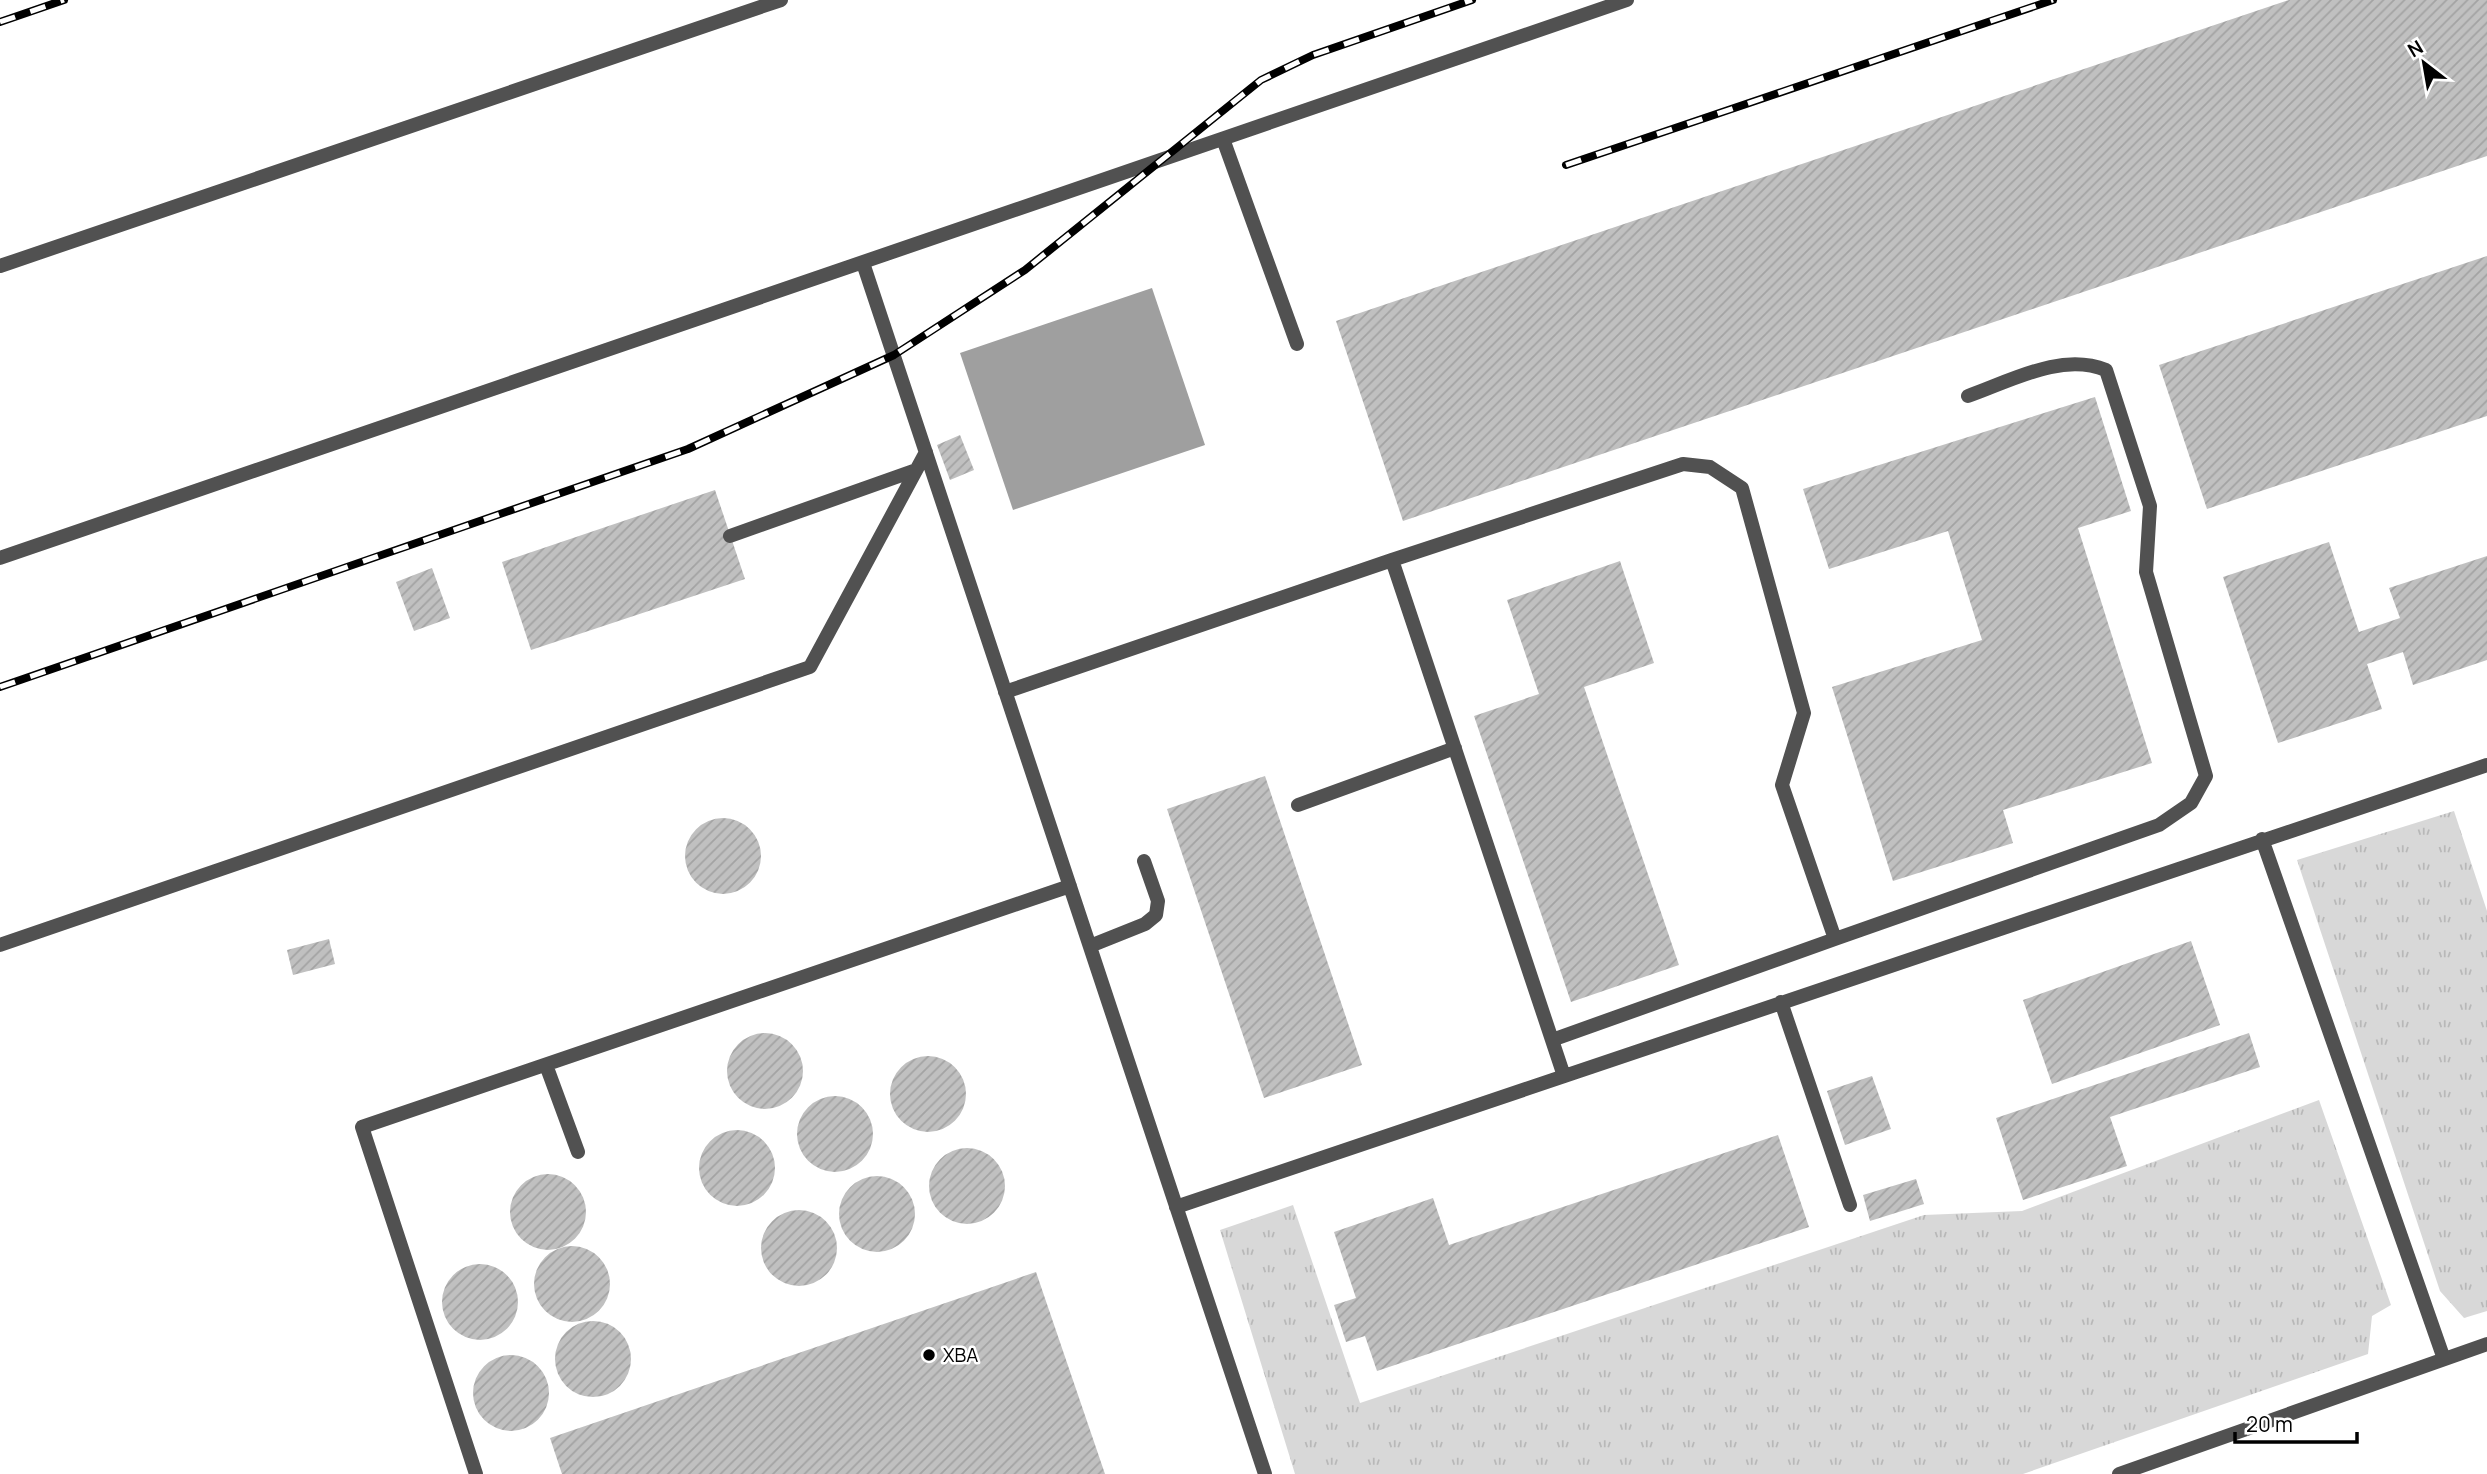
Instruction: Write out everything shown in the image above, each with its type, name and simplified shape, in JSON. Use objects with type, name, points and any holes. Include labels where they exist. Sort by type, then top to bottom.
[{"type":"lane","points":[[0,266],[781,0]]},
{"type":"lane","points":[[0,558],[1628,0]]},
{"type":"lane","points":[[1223,139],[1297,344]]},
{"type":"lane","points":[[863,263],[1265,1474]]},
{"type":"lane","points":[[1552,1040],[2158,825],[2191,803],[2206,776],[2146,572],[2150,506],[2106,370],[2089,363],[2066,362],[1968,396]]},
{"type":"lane","points":[[0,945],[810,667],[926,452]]},
{"type":"lane","points":[[1005,692],[1683,464],[1710,467],[1742,488],[1804,713],[1782,785],[1835,939]]},
{"type":"lane","points":[[730,536],[916,470]]},
{"type":"lane","points":[[1392,560],[1564,1076]]},
{"type":"lane","points":[[1298,805],[1455,748]]},
{"type":"lane","points":[[1176,1207],[2487,765]]},
{"type":"lane","points":[[2262,839],[2444,1359]]},
{"type":"lane","points":[[1090,946],[1145,924],[1157,915],[1158,901],[1144,861]]},
{"type":"lane","points":[[476,1474],[362,1127],[1070,886]]},
{"type":"lane","points":[[1781,1002],[1850,1205]]},
{"type":"lane","points":[[546,1065],[578,1152]]},
{"type":"lane","points":[[2119,1474],[2487,1344]]},
{"type":"green space","points":[[2454,811],[2487,911],[2487,1311],[2464,1318],[2440,1291],[2297,860]]},
{"type":"green space","points":[[2319,1100],[2391,1305],[2372,1316],[2368,1354],[2023,1474],[1295,1474],[1220,1230],[1293,1205],[1360,1403],[1924,1215],[2022,1211]]},
{"type":"shaded area","points":[[1152,288],[1205,445],[1013,510],[960,353]]},
{"type":"building","points":[[2289,0],[2487,0],[2487,156],[1403,521],[1336,321]]},
{"type":"building","points":[[2487,256],[2487,416],[2207,509],[2159,365]]},
{"type":"building","points":[[2095,397],[2131,511],[2078,528],[2152,763],[2003,810],[2013,843],[1893,881],[1832,687],[1982,640],[1948,531],[1829,569],[1803,489]]},
{"type":"building","points":[[960,435],[974,470],[950,480],[937,445]]},
{"type":"building","points":[[715,490],[745,579],[531,650],[502,562]]},
{"type":"building","points":[[2329,542],[2359,632],[2400,618],[2389,588],[2487,556],[2487,660],[2413,685],[2403,652],[2367,664],[2382,709],[2278,743],[2223,577]]},
{"type":"building","points":[[1620,561],[1654,663],[1584,687],[1679,965],[1571,1002],[1474,716],[1539,694],[1507,600]]},
{"type":"building","points":[[432,568],[450,618],[414,631],[396,582]]},
{"type":"building","points":[[1265,776],[1362,1065],[1264,1098],[1167,809]]},
{"type":"building","points":[[723,818],[737,821],[750,829],[758,842],[761,856],[758,870],[750,883],[737,891],[723,894],[709,891],[696,883],[688,870],[685,856],[688,842],[696,829],[709,821]]},
{"type":"building","points":[[329,939],[335,964],[293,975],[287,950]]},
{"type":"building","points":[[2191,941],[2220,1025],[2052,1084],[2023,1000]]},
{"type":"building","points":[[765,1033],[779,1036],[792,1044],[800,1057],[803,1071],[800,1085],[792,1098],[779,1106],[765,1109],[751,1106],[738,1098],[730,1085],[727,1071],[730,1057],[738,1044],[751,1036]]},
{"type":"building","points":[[2249,1033],[2260,1067],[2110,1117],[2127,1166],[2023,1200],[1996,1118]]},
{"type":"building","points":[[928,1056],[942,1059],[955,1067],[963,1080],[966,1094],[963,1108],[955,1121],[942,1129],[928,1132],[914,1129],[901,1121],[893,1108],[890,1094],[893,1080],[901,1067],[914,1059]]},
{"type":"building","points":[[1872,1076],[1891,1129],[1845,1145],[1827,1091]]},
{"type":"building","points":[[835,1096],[849,1099],[862,1107],[870,1120],[873,1134],[870,1148],[862,1161],[849,1169],[835,1172],[821,1169],[808,1161],[800,1148],[797,1134],[800,1120],[808,1107],[821,1099]]},
{"type":"building","points":[[737,1130],[751,1133],[764,1141],[772,1154],[775,1168],[772,1182],[764,1195],[751,1203],[737,1206],[723,1203],[710,1195],[702,1182],[699,1168],[702,1154],[710,1141],[723,1133]]},
{"type":"building","points":[[1778,1135],[1809,1227],[1377,1371],[1365,1336],[1346,1342],[1334,1305],[1356,1298],[1334,1232],[1433,1198],[1449,1245]]},
{"type":"building","points":[[967,1148],[981,1151],[994,1159],[1002,1172],[1005,1186],[1002,1200],[994,1213],[981,1221],[967,1224],[953,1221],[940,1213],[932,1200],[929,1186],[932,1172],[940,1159],[953,1151]]},
{"type":"building","points":[[548,1174],[562,1177],[575,1185],[583,1198],[586,1212],[583,1226],[575,1239],[562,1247],[548,1250],[534,1247],[521,1239],[513,1226],[510,1212],[513,1198],[521,1185],[534,1177]]},
{"type":"building","points":[[877,1176],[891,1179],[904,1187],[912,1200],[915,1214],[912,1228],[904,1241],[891,1249],[877,1252],[863,1249],[850,1241],[842,1228],[839,1214],[842,1200],[850,1187],[863,1179]]},
{"type":"building","points":[[1916,1179],[1924,1204],[1870,1221],[1863,1195]]},
{"type":"building","points":[[799,1210],[813,1213],[826,1221],[834,1234],[837,1248],[834,1262],[826,1275],[813,1283],[799,1286],[785,1283],[772,1275],[764,1262],[761,1248],[764,1234],[772,1221],[785,1213]]},
{"type":"building","points":[[572,1246],[586,1249],[599,1257],[607,1270],[610,1284],[607,1298],[599,1311],[586,1319],[572,1322],[558,1319],[545,1311],[537,1298],[534,1284],[537,1270],[545,1257],[558,1249]]},
{"type":"building","points":[[480,1264],[494,1267],[507,1275],[515,1288],[518,1302],[515,1316],[507,1329],[494,1337],[480,1340],[466,1337],[453,1329],[445,1316],[442,1302],[445,1288],[453,1275],[466,1267]]},
{"type":"building","name":"ХВА","points":[[1036,1272],[1105,1474],[562,1474],[550,1438]]},
{"type":"building","points":[[593,1321],[607,1324],[620,1332],[628,1345],[631,1359],[628,1373],[620,1386],[607,1394],[593,1397],[579,1394],[566,1386],[558,1373],[555,1359],[558,1345],[566,1332],[579,1324]]},
{"type":"building","points":[[511,1355],[525,1358],[538,1366],[546,1379],[549,1393],[546,1407],[538,1420],[525,1428],[511,1431],[497,1428],[484,1420],[476,1407],[473,1393],[476,1379],[484,1366],[497,1358]]},
{"type":"railway","points":[[0,22],[64,0]]},
{"type":"railway","points":[[0,687],[688,449],[894,355],[1025,270],[1261,80],[1313,55],[1472,0]]},
{"type":"railway","points":[[1566,165],[2053,0]]},
{"type":"place","name":"ХВА","points":[[929,1355]]}]
